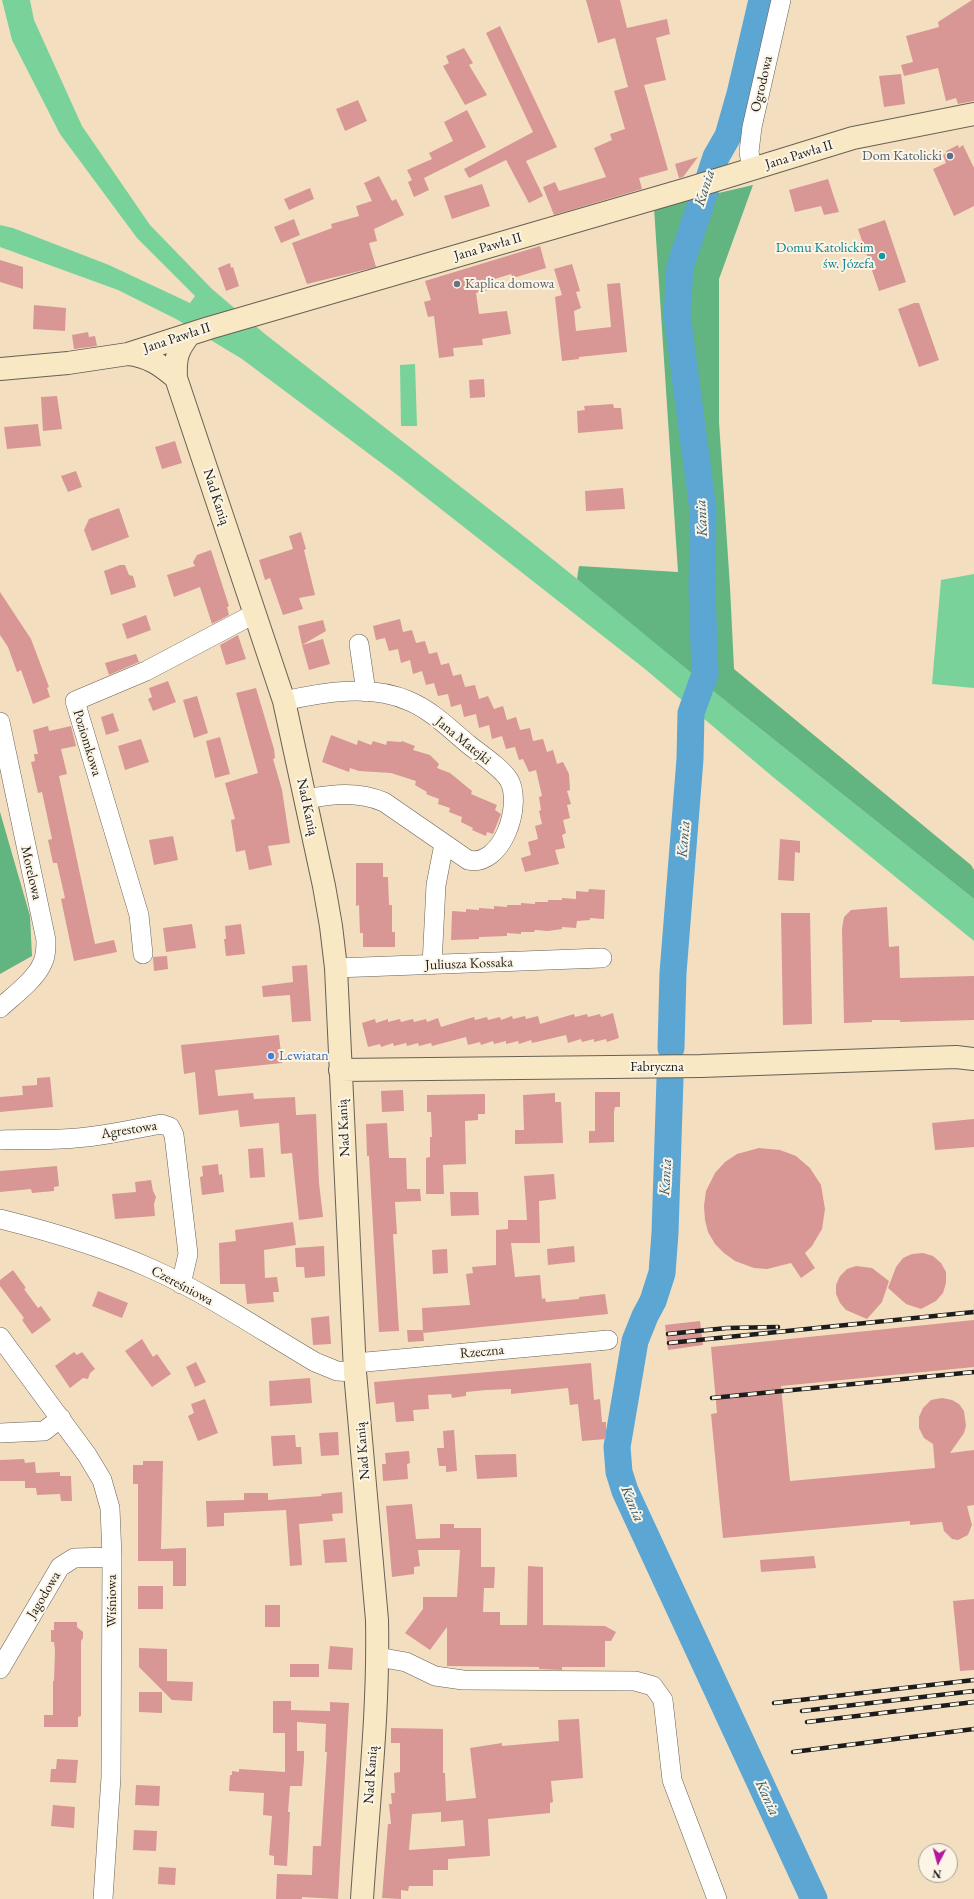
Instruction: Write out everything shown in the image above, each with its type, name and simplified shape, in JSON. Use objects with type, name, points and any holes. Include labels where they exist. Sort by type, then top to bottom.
[{"type":"street","name":"Ogrodowa","points":[[752,169],[749,152],[752,127],[781,0]]},
{"type":"street","name":"Jana Pawła II","points":[[0,369],[68,363],[128,354],[190,334],[867,135],[974,114]]},
{"type":"street","name":"Nad Kanią","points":[[190,334],[177,352],[176,378],[284,701],[306,799],[331,926],[336,968],[355,1368],[376,1585],[378,1657],[362,1899]]},
{"type":"street","name":"Nad Kanią","points":[[128,354],[138,355],[161,364],[176,378]]},
{"type":"street","name":"Poziomkowa","points":[[143,954],[139,915],[75,701],[146,671],[254,614]]},
{"type":"street","points":[[359,644],[366,692]]},
{"type":"street","name":"Jana Matejki","points":[[284,701],[343,692],[366,692],[391,696],[409,701],[420,707],[499,770],[509,780],[513,801],[512,816],[507,832],[495,850],[487,858],[476,862],[468,860],[384,802],[370,796],[352,794],[306,799]]},
{"type":"street","name":"Morelowa","points":[[0,722],[46,940],[46,952],[38,971],[0,1008]]},
{"type":"street","points":[[432,965],[436,885],[444,844]]},
{"type":"street","name":"Juliusza Kossaka","points":[[336,968],[602,958]]},
{"type":"street","name":"Fabryczna","points":[[340,1070],[700,1066],[956,1057],[974,1059]]},
{"type":"street","name":"Agrestowa","points":[[0,1140],[37,1138],[62,1139],[98,1135],[162,1124],[170,1128],[174,1135],[188,1254],[182,1284]]},
{"type":"street","name":"Czereśniowa","points":[[0,1219],[70,1237],[116,1253],[182,1284],[315,1362],[337,1371],[355,1368]]},
{"type":"street","name":"Wiśniowa","points":[[0,1337],[62,1418],[87,1455],[102,1480],[110,1508],[112,1557],[111,1777],[103,1899]]},
{"type":"street","name":"Rzeczna","points":[[355,1368],[608,1340]]},
{"type":"street","points":[[0,1433],[44,1431],[62,1418]]},
{"type":"street","name":"Jagodowa","points":[[0,1669],[60,1567],[74,1558],[112,1557]]},
{"type":"street","points":[[378,1657],[406,1662],[435,1676],[462,1680],[634,1681],[653,1686],[663,1700],[672,1780],[717,1899]]},
{"type":"green space","points":[[2,0],[30,0],[34,20],[82,126],[150,225],[212,289],[265,334],[525,537],[673,656],[738,711],[974,899],[974,941],[773,777],[645,669],[400,477],[242,359],[176,319],[118,290],[0,247],[0,225],[13,228],[109,265],[190,303],[195,296],[137,238],[60,134],[12,40]]},
{"type":"green space","points":[[753,185],[719,279],[719,422],[734,669],[971,865],[974,870],[974,899],[738,711],[577,579],[579,566],[678,572],[654,208]]},
{"type":"green space","points":[[415,364],[417,426],[401,426],[400,365]]},
{"type":"green space","points":[[974,574],[974,688],[932,684],[941,580]]},
{"type":"green space","points":[[0,812],[30,916],[32,956],[0,974]]},
{"type":"building","points":[[586,0],[620,0],[627,28],[667,19],[670,34],[656,38],[666,80],[644,85],[668,170],[639,178],[642,189],[554,215],[543,187],[555,182],[559,191],[606,177],[594,148],[612,140],[610,134],[625,129],[614,91],[628,87],[615,38],[598,43]]},
{"type":"building","points":[[974,0],[974,101],[958,104],[956,98],[946,101],[938,68],[904,76],[901,65],[913,62],[906,36],[939,27],[938,22]]},
{"type":"building","points":[[500,26],[557,147],[526,161],[543,196],[529,203],[506,160],[469,178],[464,169],[533,132],[486,33]]},
{"type":"building","points":[[464,48],[473,63],[469,65],[487,95],[465,105],[443,66],[449,63],[446,56]]},
{"type":"building","points":[[901,74],[905,104],[884,107],[879,76]]},
{"type":"building","points":[[358,100],[367,121],[345,131],[336,109]]},
{"type":"building","points":[[467,110],[486,147],[424,178],[429,190],[414,197],[408,182],[412,180],[407,170],[432,159],[429,153],[453,141],[444,122]]},
{"type":"building","points":[[958,145],[959,148],[963,145],[974,168],[974,206],[954,216],[933,169],[946,163],[943,155],[947,153],[946,151]]},
{"type":"building","points":[[698,157],[683,177],[679,178],[675,164]]},
{"type":"building","points":[[379,176],[392,201],[396,199],[404,215],[374,229],[377,241],[369,243],[376,267],[307,284],[292,243],[332,228],[331,224],[359,216],[356,206],[372,201],[364,183]]},
{"type":"building","points":[[828,179],[839,212],[824,215],[821,206],[795,212],[789,190]]},
{"type":"building","points":[[482,184],[490,206],[452,219],[444,196]]},
{"type":"building","points":[[310,188],[314,199],[289,210],[284,199]]},
{"type":"building","points":[[294,219],[300,235],[281,243],[274,227]]},
{"type":"building","name":"Domu Katolickim św. Józefa","points":[[885,220],[906,282],[879,291],[858,229]]},
{"type":"building","points":[[540,246],[546,268],[513,278],[511,274],[485,282],[488,290],[476,293],[479,314],[507,311],[511,334],[482,339],[483,345],[453,348],[454,356],[439,358],[434,316],[428,317],[424,302],[431,300],[425,281]]},
{"type":"building","points":[[0,260],[23,267],[23,289],[0,282]]},
{"type":"building","points":[[230,263],[231,268],[233,267],[239,286],[226,291],[218,268]]},
{"type":"building","points":[[572,264],[580,291],[576,292],[581,308],[574,311],[576,331],[611,327],[607,284],[620,283],[627,352],[579,357],[579,359],[562,361],[555,297],[562,295],[554,269]]},
{"type":"building","points":[[914,303],[919,303],[939,360],[919,367],[898,309]]},
{"type":"building","points":[[34,305],[66,308],[65,331],[33,329]]},
{"type":"building","points":[[88,332],[89,337],[95,336],[97,346],[74,349],[72,335]]},
{"type":"building","points":[[484,379],[485,397],[470,398],[469,380]]},
{"type":"building","points":[[57,396],[62,429],[43,431],[41,397]]},
{"type":"building","points":[[613,404],[614,408],[621,408],[623,429],[578,433],[577,411],[585,410],[584,406]]},
{"type":"building","points":[[38,424],[41,446],[7,449],[4,427]]},
{"type":"building","points":[[175,441],[182,463],[162,469],[155,447]]},
{"type":"building","points":[[76,471],[82,487],[68,492],[61,476]]},
{"type":"building","points":[[623,488],[625,509],[586,511],[585,491]]},
{"type":"building","points":[[119,508],[129,537],[92,551],[84,530],[89,519]]},
{"type":"building","points":[[301,532],[315,595],[299,598],[303,609],[283,615],[270,578],[265,580],[259,560],[293,549],[289,536]]},
{"type":"building","points":[[211,550],[229,606],[227,607],[229,615],[212,624],[200,587],[174,597],[167,575],[195,566],[193,562],[197,555]]},
{"type":"building","points":[[120,565],[125,565],[129,575],[133,576],[136,587],[111,595],[104,571]]},
{"type":"building","points":[[0,592],[31,639],[49,687],[47,688],[50,697],[33,704],[21,670],[17,672],[8,647],[0,635]]},
{"type":"building","points":[[146,615],[151,630],[127,639],[122,624]]},
{"type":"building","points":[[400,619],[403,632],[412,630],[416,643],[425,641],[429,654],[437,652],[441,665],[449,663],[453,676],[461,674],[465,687],[475,685],[479,699],[488,696],[494,709],[503,706],[507,720],[516,717],[520,730],[530,728],[533,741],[543,739],[547,752],[553,750],[557,764],[563,762],[569,774],[570,790],[567,791],[571,804],[567,805],[570,818],[563,820],[566,833],[562,835],[565,848],[555,850],[559,864],[525,872],[521,858],[531,855],[528,842],[538,839],[535,826],[542,824],[539,811],[541,810],[539,797],[542,796],[536,770],[529,772],[523,759],[519,760],[515,747],[506,749],[502,736],[492,739],[489,725],[479,728],[476,714],[464,717],[461,704],[451,707],[448,694],[438,696],[434,683],[426,685],[422,671],[413,674],[410,660],[401,663],[398,649],[389,651],[385,638],[376,640],[373,626]]},
{"type":"building","points":[[323,620],[326,631],[302,645],[298,626]]},
{"type":"building","points":[[238,635],[246,659],[226,665],[220,645]]},
{"type":"building","points":[[323,639],[330,664],[309,670],[302,645]]},
{"type":"building","points":[[136,654],[139,662],[109,675],[105,663]]},
{"type":"building","points":[[168,681],[176,702],[153,711],[148,699],[152,697],[149,688]]},
{"type":"building","points":[[256,688],[274,749],[275,758],[273,759],[282,790],[290,843],[268,846],[272,865],[249,870],[245,850],[236,852],[231,820],[235,819],[225,783],[258,773],[236,693]]},
{"type":"building","points":[[197,696],[208,733],[194,738],[183,700]]},
{"type":"building","points":[[113,713],[119,731],[106,735],[101,717]]},
{"type":"building","points":[[48,726],[49,731],[71,726],[76,746],[61,749],[67,774],[59,776],[95,944],[114,940],[117,952],[74,961],[61,899],[65,898],[57,863],[53,863],[48,840],[52,839],[42,792],[38,793],[31,762],[35,761],[34,754],[38,754],[33,730]]},
{"type":"building","points":[[331,735],[357,745],[358,740],[371,745],[373,741],[386,745],[387,741],[402,741],[415,746],[413,750],[430,755],[439,764],[437,768],[450,773],[472,791],[471,794],[497,805],[495,810],[501,814],[493,834],[487,832],[486,836],[472,830],[473,828],[461,822],[462,817],[449,812],[450,808],[438,804],[439,799],[426,794],[427,792],[415,785],[416,781],[391,773],[359,771],[350,768],[349,772],[322,762]]},
{"type":"building","points":[[220,737],[230,774],[215,778],[206,741]]},
{"type":"building","points":[[141,739],[149,762],[125,770],[118,746]]},
{"type":"building","points":[[173,836],[178,860],[154,865],[149,840]]},
{"type":"building","points":[[780,839],[800,841],[800,853],[795,852],[794,881],[778,880]]},
{"type":"building","points":[[356,863],[383,863],[383,877],[388,877],[389,905],[392,905],[392,932],[395,932],[395,947],[363,947],[363,933],[360,933],[359,905],[356,906]]},
{"type":"building","points":[[589,889],[605,890],[604,919],[590,918],[590,920],[577,921],[576,928],[562,927],[562,929],[548,931],[535,930],[534,932],[521,932],[521,934],[507,933],[507,936],[451,940],[452,911],[466,912],[466,909],[479,910],[479,908],[494,909],[494,906],[507,907],[507,905],[521,905],[521,903],[535,904],[535,902],[548,902],[548,900],[562,900],[562,898],[576,899],[576,891],[588,892]]},
{"type":"building","points":[[887,907],[889,947],[899,946],[900,978],[974,976],[974,1020],[900,1022],[900,1020],[872,1020],[872,1022],[844,1023],[842,929],[844,917],[851,910]]},
{"type":"building","points":[[781,913],[810,913],[812,1024],[783,1025]]},
{"type":"building","points":[[192,924],[196,948],[166,952],[163,928]]},
{"type":"building","points":[[241,924],[245,954],[226,956],[224,939],[226,939],[225,926]]},
{"type":"building","points":[[167,956],[168,969],[154,971],[153,957]]},
{"type":"building","points":[[307,965],[311,1021],[292,1022],[290,995],[263,997],[262,986],[293,982],[292,966]]},
{"type":"building","points":[[613,1013],[619,1038],[607,1042],[606,1039],[594,1042],[594,1039],[582,1042],[581,1039],[568,1043],[566,1035],[532,1043],[531,1040],[519,1044],[518,1041],[506,1044],[506,1041],[494,1044],[493,1041],[481,1045],[480,1042],[468,1045],[466,1037],[432,1046],[431,1043],[419,1046],[418,1043],[407,1046],[406,1043],[394,1046],[393,1043],[381,1047],[380,1044],[368,1047],[362,1023],[375,1019],[376,1023],[388,1019],[388,1022],[400,1019],[401,1022],[413,1019],[414,1022],[426,1019],[427,1022],[438,1018],[441,1027],[474,1017],[475,1020],[487,1017],[488,1020],[500,1017],[501,1020],[512,1016],[513,1019],[525,1016],[526,1019],[538,1016],[540,1024],[574,1014],[575,1017],[587,1014],[588,1017],[600,1014],[601,1017]]},
{"type":"building","points":[[279,1035],[282,1063],[215,1070],[218,1096],[253,1093],[254,1099],[295,1097],[296,1115],[316,1114],[319,1183],[323,1217],[299,1220],[292,1153],[281,1154],[279,1123],[240,1127],[238,1110],[199,1115],[195,1072],[184,1074],[181,1045]]},
{"type":"building","points":[[50,1077],[53,1107],[0,1112],[0,1097],[23,1095],[22,1086],[37,1085],[37,1078]]},
{"type":"building","points":[[403,1090],[404,1111],[382,1112],[381,1091]]},
{"type":"building","points":[[595,1092],[620,1092],[620,1107],[615,1107],[614,1112],[614,1142],[589,1143],[589,1131],[595,1131]]},
{"type":"building","points":[[555,1093],[555,1102],[561,1102],[563,1143],[515,1144],[515,1130],[524,1130],[523,1095]]},
{"type":"building","points":[[485,1094],[485,1114],[478,1114],[478,1120],[465,1121],[466,1164],[443,1165],[444,1194],[426,1194],[426,1158],[430,1157],[430,1137],[432,1137],[431,1112],[427,1112],[427,1095]]},
{"type":"building","points":[[974,1119],[974,1147],[935,1150],[932,1123]]},
{"type":"building","points":[[387,1123],[389,1158],[406,1158],[407,1189],[420,1189],[421,1201],[395,1202],[397,1234],[393,1234],[399,1331],[379,1332],[366,1124]]},
{"type":"building","points":[[263,1148],[265,1177],[250,1178],[248,1149]]},
{"type":"building","points":[[759,1148],[780,1150],[796,1156],[810,1168],[821,1185],[825,1209],[822,1229],[812,1246],[805,1253],[815,1268],[801,1278],[791,1263],[767,1269],[754,1268],[735,1261],[715,1244],[708,1232],[704,1206],[706,1191],[715,1173],[725,1162],[737,1154]]},
{"type":"building","points":[[218,1164],[219,1175],[222,1174],[224,1192],[202,1195],[200,1177],[203,1176],[202,1166]]},
{"type":"building","points":[[57,1166],[59,1186],[54,1187],[54,1191],[32,1193],[31,1189],[0,1192],[0,1171]]},
{"type":"building","points":[[554,1174],[556,1199],[539,1201],[540,1243],[511,1243],[515,1277],[540,1275],[542,1299],[545,1298],[546,1302],[579,1299],[579,1297],[605,1294],[608,1314],[423,1333],[422,1308],[470,1305],[466,1274],[473,1273],[472,1267],[496,1265],[496,1230],[508,1229],[508,1220],[527,1220],[524,1176]]},
{"type":"building","points":[[151,1180],[156,1197],[154,1204],[155,1216],[115,1219],[112,1194],[136,1192],[135,1182]]},
{"type":"building","points":[[450,1192],[478,1192],[479,1215],[451,1216]]},
{"type":"building","points":[[293,1222],[296,1245],[264,1250],[265,1278],[277,1277],[279,1292],[273,1292],[274,1302],[247,1304],[245,1284],[220,1284],[219,1243],[236,1241],[235,1230]]},
{"type":"building","points":[[324,1246],[325,1276],[305,1278],[304,1267],[296,1267],[295,1248]]},
{"type":"building","points":[[574,1246],[575,1262],[548,1265],[547,1249]]},
{"type":"building","points":[[447,1249],[448,1273],[433,1274],[432,1250]]},
{"type":"building","points":[[923,1253],[933,1256],[941,1263],[946,1272],[946,1283],[943,1293],[936,1301],[921,1309],[906,1304],[888,1288],[896,1267],[903,1258],[912,1254]]},
{"type":"building","points":[[856,1266],[872,1268],[889,1281],[882,1302],[867,1319],[846,1310],[840,1303],[836,1294],[836,1285],[840,1276],[847,1269]]},
{"type":"building","points":[[13,1270],[26,1288],[24,1289],[38,1308],[41,1306],[51,1320],[32,1334],[22,1320],[24,1318],[0,1286],[0,1280]]},
{"type":"building","points":[[98,1291],[128,1303],[122,1318],[92,1306]]},
{"type":"building","points":[[329,1316],[331,1344],[313,1345],[311,1318]]},
{"type":"building","points":[[974,1320],[974,1367],[781,1386],[790,1481],[935,1468],[933,1444],[924,1438],[919,1428],[919,1417],[923,1408],[931,1400],[942,1398],[952,1400],[959,1404],[964,1411],[966,1426],[964,1433],[950,1453],[974,1450],[974,1505],[967,1506],[972,1525],[968,1535],[958,1540],[952,1539],[944,1531],[942,1522],[910,1525],[910,1521],[723,1538],[711,1414],[717,1413],[711,1347]]},
{"type":"building","points":[[700,1321],[703,1345],[668,1350],[665,1325]]},
{"type":"building","points":[[407,1330],[423,1330],[424,1341],[408,1342]]},
{"type":"building","points":[[142,1339],[153,1357],[157,1354],[171,1374],[152,1387],[125,1351]]},
{"type":"building","points":[[74,1352],[77,1355],[82,1352],[95,1369],[90,1373],[88,1379],[83,1378],[70,1388],[55,1366]]},
{"type":"building","points":[[196,1362],[206,1382],[195,1387],[186,1367]]},
{"type":"building","points":[[591,1363],[594,1400],[600,1399],[602,1422],[606,1422],[606,1439],[582,1441],[578,1404],[570,1405],[568,1388],[511,1394],[511,1389],[486,1390],[466,1392],[466,1396],[452,1398],[451,1394],[428,1395],[429,1409],[413,1410],[414,1421],[396,1422],[394,1402],[376,1404],[374,1382]]},
{"type":"building","points":[[310,1378],[312,1403],[270,1406],[269,1381]]},
{"type":"building","points":[[205,1399],[218,1433],[198,1441],[188,1416],[194,1413],[191,1404]]},
{"type":"building","points":[[454,1430],[457,1471],[446,1472],[446,1466],[439,1466],[437,1448],[444,1448],[443,1431]]},
{"type":"building","points":[[338,1432],[339,1455],[321,1456],[319,1433]]},
{"type":"building","points":[[295,1435],[296,1447],[301,1447],[302,1464],[273,1466],[271,1436]]},
{"type":"building","points":[[409,1451],[410,1463],[407,1464],[408,1479],[383,1481],[382,1464],[386,1464],[385,1453]]},
{"type":"building","points":[[516,1454],[517,1477],[477,1479],[475,1455]]},
{"type":"building","points":[[24,1459],[25,1463],[35,1462],[36,1473],[60,1472],[60,1476],[71,1476],[72,1501],[61,1501],[60,1494],[37,1495],[36,1488],[25,1488],[25,1481],[0,1481],[0,1460]]},
{"type":"building","points":[[143,1461],[163,1461],[161,1549],[186,1548],[186,1586],[173,1586],[173,1561],[138,1561],[138,1484],[133,1484],[133,1465],[143,1465]]},
{"type":"building","points":[[342,1492],[343,1513],[332,1514],[333,1521],[299,1524],[302,1565],[290,1566],[286,1510],[224,1513],[224,1526],[207,1527],[206,1501],[244,1500],[244,1493],[268,1493],[268,1500],[322,1496],[321,1494]]},
{"type":"building","points":[[412,1504],[416,1539],[440,1538],[440,1524],[454,1524],[454,1528],[481,1528],[481,1567],[495,1567],[494,1588],[484,1588],[483,1612],[500,1612],[500,1625],[527,1625],[528,1566],[543,1567],[543,1625],[605,1626],[616,1632],[611,1641],[605,1641],[605,1667],[562,1667],[562,1670],[539,1669],[539,1667],[447,1666],[447,1627],[430,1650],[405,1633],[423,1609],[423,1597],[457,1597],[460,1550],[418,1550],[420,1566],[414,1567],[414,1574],[392,1577],[386,1506]]},
{"type":"building","points":[[345,1538],[347,1562],[325,1563],[323,1540]]},
{"type":"building","points":[[814,1556],[816,1568],[761,1572],[760,1560]]},
{"type":"building","points":[[138,1586],[163,1586],[163,1609],[138,1609]]},
{"type":"building","points":[[974,1599],[974,1670],[960,1671],[953,1601]]},
{"type":"building","points":[[265,1605],[280,1605],[280,1627],[265,1627]]},
{"type":"building","points":[[54,1622],[77,1622],[77,1627],[83,1632],[83,1638],[81,1641],[81,1716],[78,1717],[78,1727],[44,1727],[44,1715],[53,1715],[55,1650],[54,1642],[51,1642],[51,1630],[54,1630]]},
{"type":"building","points":[[330,1646],[353,1648],[352,1670],[328,1669]]},
{"type":"building","points":[[139,1648],[167,1649],[167,1681],[193,1682],[192,1701],[172,1700],[139,1667]]},
{"type":"building","points":[[290,1664],[319,1664],[319,1677],[290,1677]]},
{"type":"building","points":[[139,1692],[162,1692],[162,1713],[139,1712]]},
{"type":"building","points":[[273,1701],[291,1701],[291,1710],[330,1711],[330,1702],[349,1703],[338,1899],[302,1897],[302,1899],[276,1899],[277,1874],[312,1875],[313,1846],[321,1846],[327,1752],[325,1752],[326,1724],[297,1722],[297,1751],[304,1751],[304,1760],[302,1786],[290,1786],[287,1866],[274,1865],[274,1856],[269,1855],[272,1816],[263,1815],[264,1793],[229,1791],[230,1775],[232,1775],[232,1771],[239,1772],[239,1769],[285,1772],[285,1733],[273,1733]]},
{"type":"building","points":[[579,1719],[583,1778],[551,1781],[553,1802],[550,1803],[550,1813],[488,1819],[490,1856],[448,1859],[448,1870],[433,1870],[433,1886],[409,1886],[408,1891],[401,1890],[401,1899],[382,1898],[388,1824],[391,1824],[389,1804],[392,1804],[391,1793],[395,1793],[394,1773],[400,1772],[400,1743],[391,1743],[391,1728],[443,1729],[443,1773],[445,1773],[446,1801],[476,1798],[470,1748],[502,1743],[502,1746],[559,1741],[558,1720]],"holes":[[[441,1812],[441,1822],[463,1820],[465,1846],[409,1850],[412,1814]]]},
{"type":"building","points":[[57,1759],[78,1760],[76,1783],[50,1782],[51,1769],[56,1769]]},
{"type":"building","points":[[136,1785],[160,1786],[159,1806],[135,1805]]},
{"type":"building","points":[[53,1805],[75,1807],[74,1828],[51,1826]]},
{"type":"building","points":[[134,1830],[157,1831],[156,1851],[133,1850]]},
{"type":"building","points":[[159,1867],[176,1868],[175,1885],[158,1884]]},
{"type":"waterway","name":"Kania","points":[[671,1048],[673,973],[690,759],[691,713],[705,674],[702,589],[703,510],[677,315],[680,267],[716,157],[728,136],[740,94],[762,0]]},
{"type":"waterway","name":"Kania","points":[[670,1079],[665,1233],[662,1273],[653,1301],[635,1341],[617,1447],[619,1472],[625,1491],[814,1899]]},
{"type":"railway","points":[[669,1343],[974,1312]]},
{"type":"railway","points":[[668,1334],[727,1328],[778,1327]]},
{"type":"railway","points":[[712,1398],[974,1372]]},
{"type":"railway","points":[[774,1703],[974,1680]]},
{"type":"railway","points":[[802,1711],[974,1691]]},
{"type":"railway","points":[[807,1722],[974,1702]]},
{"type":"railway","points":[[793,1752],[974,1729]]},
{"type":"place","name":"Dom Katolicki","points":[[950,156]]},
{"type":"place","name":"Domu Katolickim św. Józefa","points":[[882,256]]},
{"type":"place","name":"Kaplica domowa","points":[[457,284]]},
{"type":"place","name":"Lewiatan","points":[[271,1056]]}]
